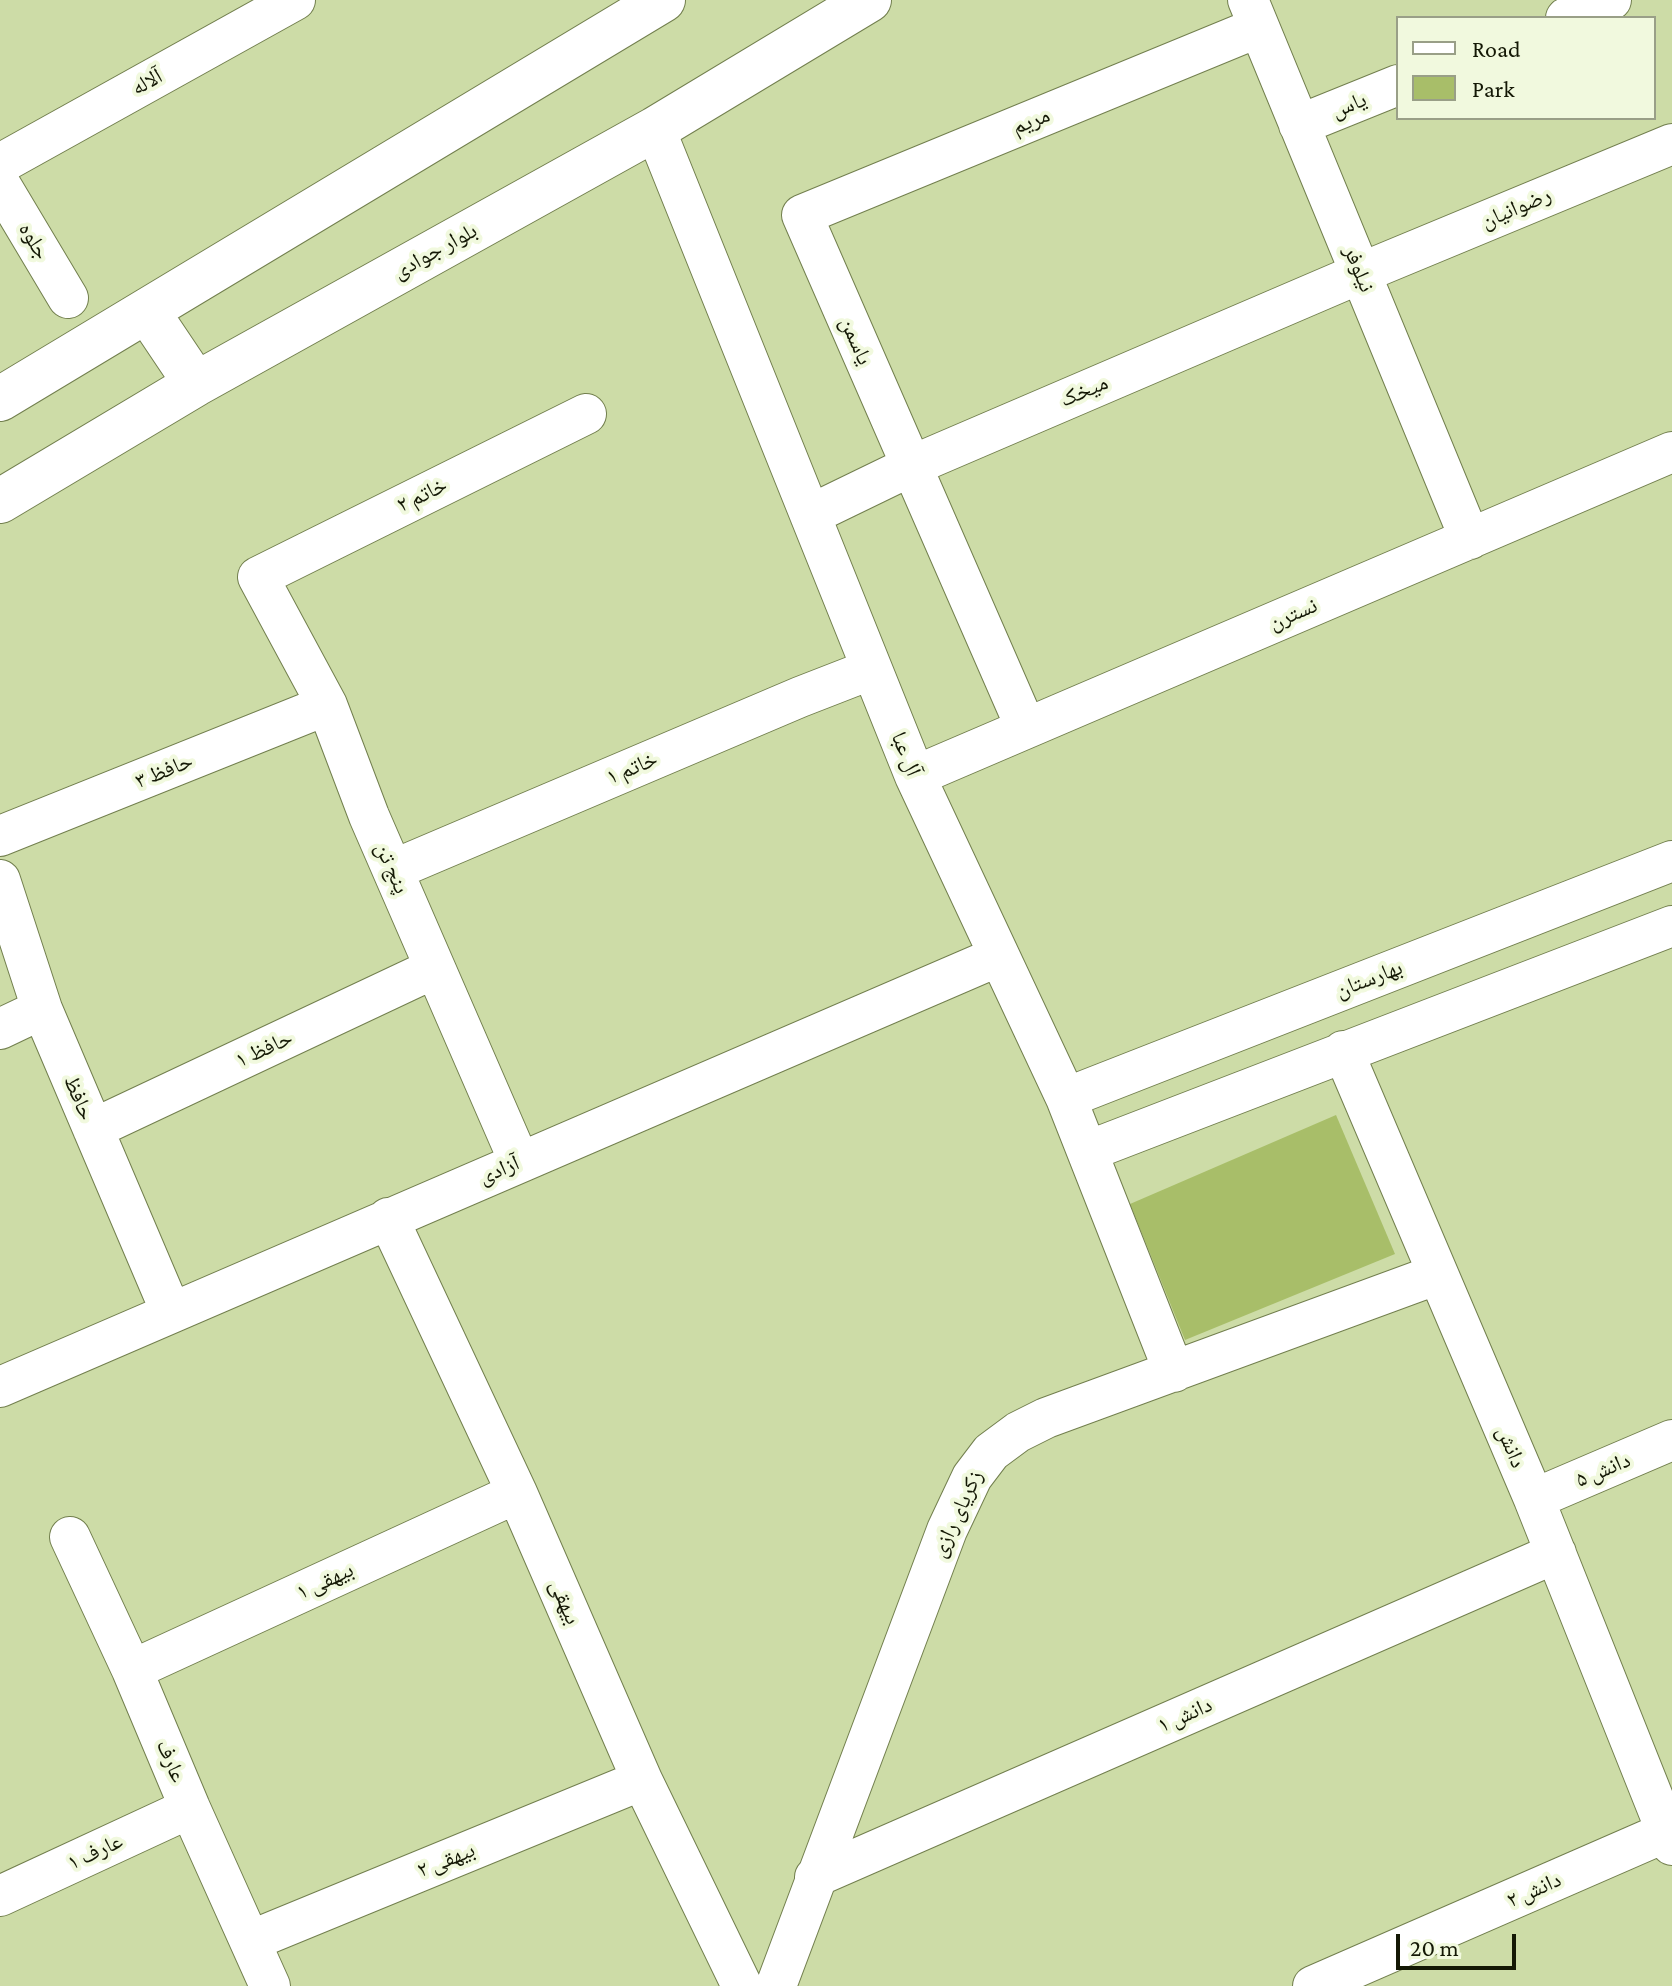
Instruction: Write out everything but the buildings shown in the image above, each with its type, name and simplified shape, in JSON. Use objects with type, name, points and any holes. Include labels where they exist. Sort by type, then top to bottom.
[{"type":"street","name":"آلاله","points":[[0,164],[295,0]]},
{"type":"street","points":[[0,399],[663,0]]},
{"type":"street","name":"بلوار جوادی","points":[[0,501],[196,384],[655,129],[869,0]]},
{"type":"street","points":[[1571,16],[1611,0]]},
{"type":"street","name":"نیلوفر","points":[[1254,14],[1470,539]]},
{"type":"street","name":"مریم","points":[[802,215],[1254,14]]},
{"type":"street","name":"یاس","points":[[1299,125],[1396,86]]},
{"type":"street","name":"آل عبا","points":[[655,129],[915,776],[1066,1098],[1174,1372]]},
{"type":"street","name":"رضوانیان","points":[[1361,273],[1672,144]]},
{"type":"street","name":"جلوه","points":[[0,184],[68,298]]},
{"type":"street","name":"یاسمن","points":[[802,215],[1026,728]]},
{"type":"street","name":"میخک","points":[[810,515],[911,466],[1361,273]]},
{"type":"street","points":[[147,311],[196,384]]},
{"type":"street","name":"خاتم ۲","points":[[258,577],[586,414]]},
{"type":"street","name":"نسترن","points":[[915,776],[1672,452]]},
{"type":"street","name":"پنج تن","points":[[258,577],[327,705],[369,816],[519,1161]]},
{"type":"street","name":"خاتم ۱","points":[[393,870],[872,669]]},
{"type":"street","name":"حافظ ۳","points":[[0,836],[327,705]]},
{"type":"street","name":"بهارستان","points":[[1066,1098],[1672,861]]},
{"type":"street","name":"حافظ","points":[[0,880],[42,1009],[171,1312]]},
{"type":"street","points":[[1088,1151],[1672,926]]},
{"type":"street","name":"آزادی","points":[[0,1387],[999,956]]},
{"type":"street","name":"حافظ ۱","points":[[93,1129],[435,968]]},
{"type":"street","points":[[0,1029],[42,1009]]},
{"type":"street","name":"دانش","points":[[1343,1051],[1556,1553],[1660,1772],[1669,1838]]},
{"type":"street","name":"بیهقی","points":[[388,1218],[517,1493],[642,1780],[742,1986]]},
{"type":"street","name":"زکریای رازی","points":[[776,1986],[947,1530],[980,1464],[1004,1441],[1046,1418],[1438,1274]]},
{"type":"street","name":"دانش ۵","points":[[1534,1499],[1672,1440]]},
{"type":"street","name":"بیهقی ۱","points":[[132,1670],[517,1493]]},
{"type":"street","name":"عارف","points":[[70,1537],[132,1670],[270,1986]]},
{"type":"street","name":"دانش ۱","points":[[815,1877],[1556,1553]]},
{"type":"street","name":"بیهقی ۲","points":[[250,1941],[642,1780]]},
{"type":"street","name":"عارف ۱","points":[[0,1896],[190,1808]]},
{"type":"street","name":"دانش ۲","points":[[1313,1986],[1669,1838]]},
{"type":"green space","points":[[1336,1115],[1395,1254],[1185,1340],[1130,1204]]}]
